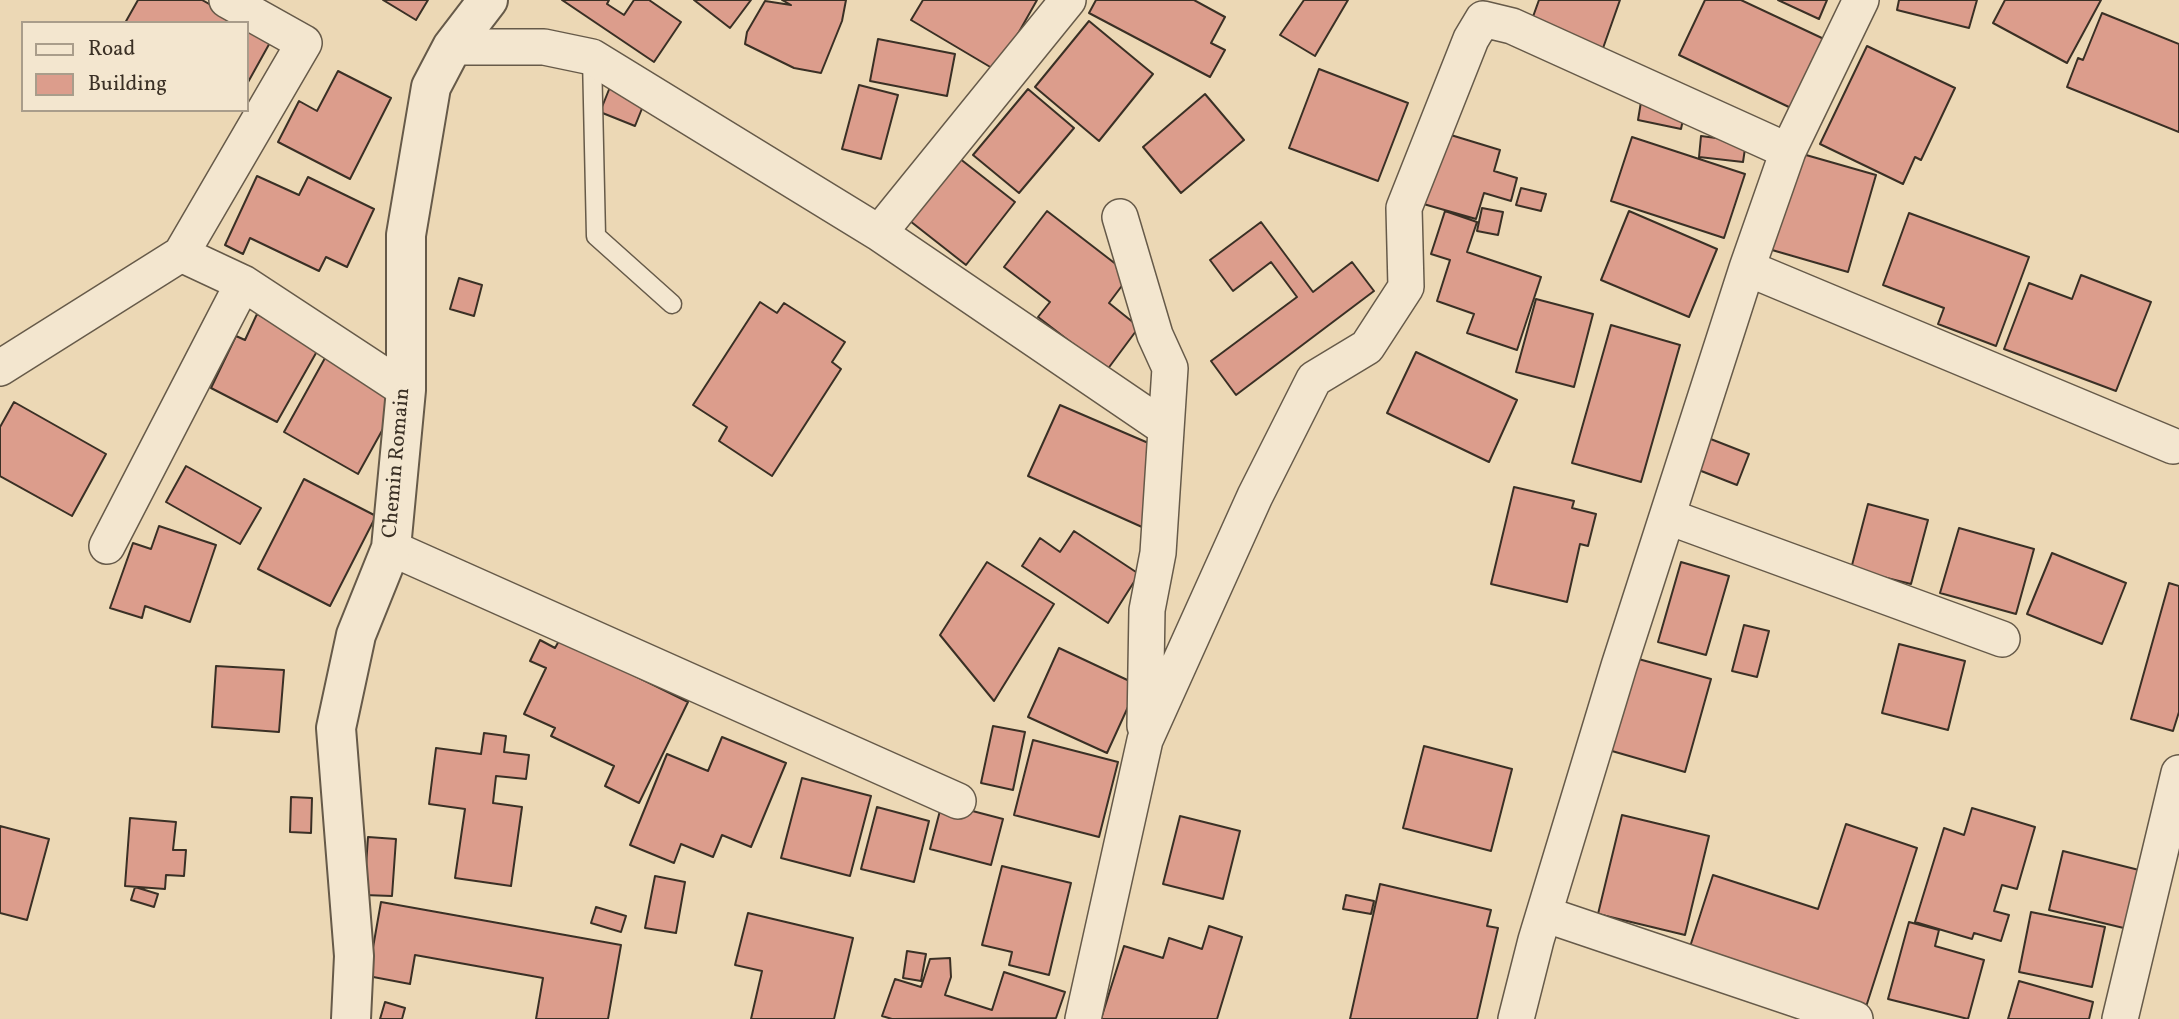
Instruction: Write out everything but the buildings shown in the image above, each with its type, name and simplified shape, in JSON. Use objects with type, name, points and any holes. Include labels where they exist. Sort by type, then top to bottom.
[{"type":"street","points":[[0,368],[181,254],[304,43],[227,0]]},
{"type":"street","name":"Chemin Romain","points":[[351,1019],[354,956],[336,728],[356,635],[391,548],[406,390],[406,235],[431,87],[452,47],[488,0]]},
{"type":"street","points":[[878,233],[1068,0]]},
{"type":"street","points":[[1516,1019],[1544,914],[1619,666],[1747,268],[1788,151],[1861,0]]},
{"type":"street","points":[[1145,740],[1255,496],[1314,379],[1367,347],[1406,288],[1404,208],[1471,39],[1483,19],[1512,26],[1788,151]]},
{"type":"street","points":[[452,47],[544,47],[592,57],[878,233],[1164,427]]},
{"type":"street","points":[[1083,1019],[1145,740],[1147,610],[1158,553],[1164,427],[1170,368],[1155,335],[1120,217]]},
{"type":"street","points":[[181,254],[243,283],[406,390]]},
{"type":"street","points":[[1747,268],[2173,446]]},
{"type":"street","points":[[107,546],[243,283]]},
{"type":"street","points":[[1669,517],[2002,639]]},
{"type":"street","points":[[391,548],[958,801]]},
{"type":"street","points":[[2120,1019],[2179,773]]},
{"type":"street","points":[[1544,914],[1855,1019]]},
{"type":"lane","points":[[592,57],[596,236],[672,304]]}]
